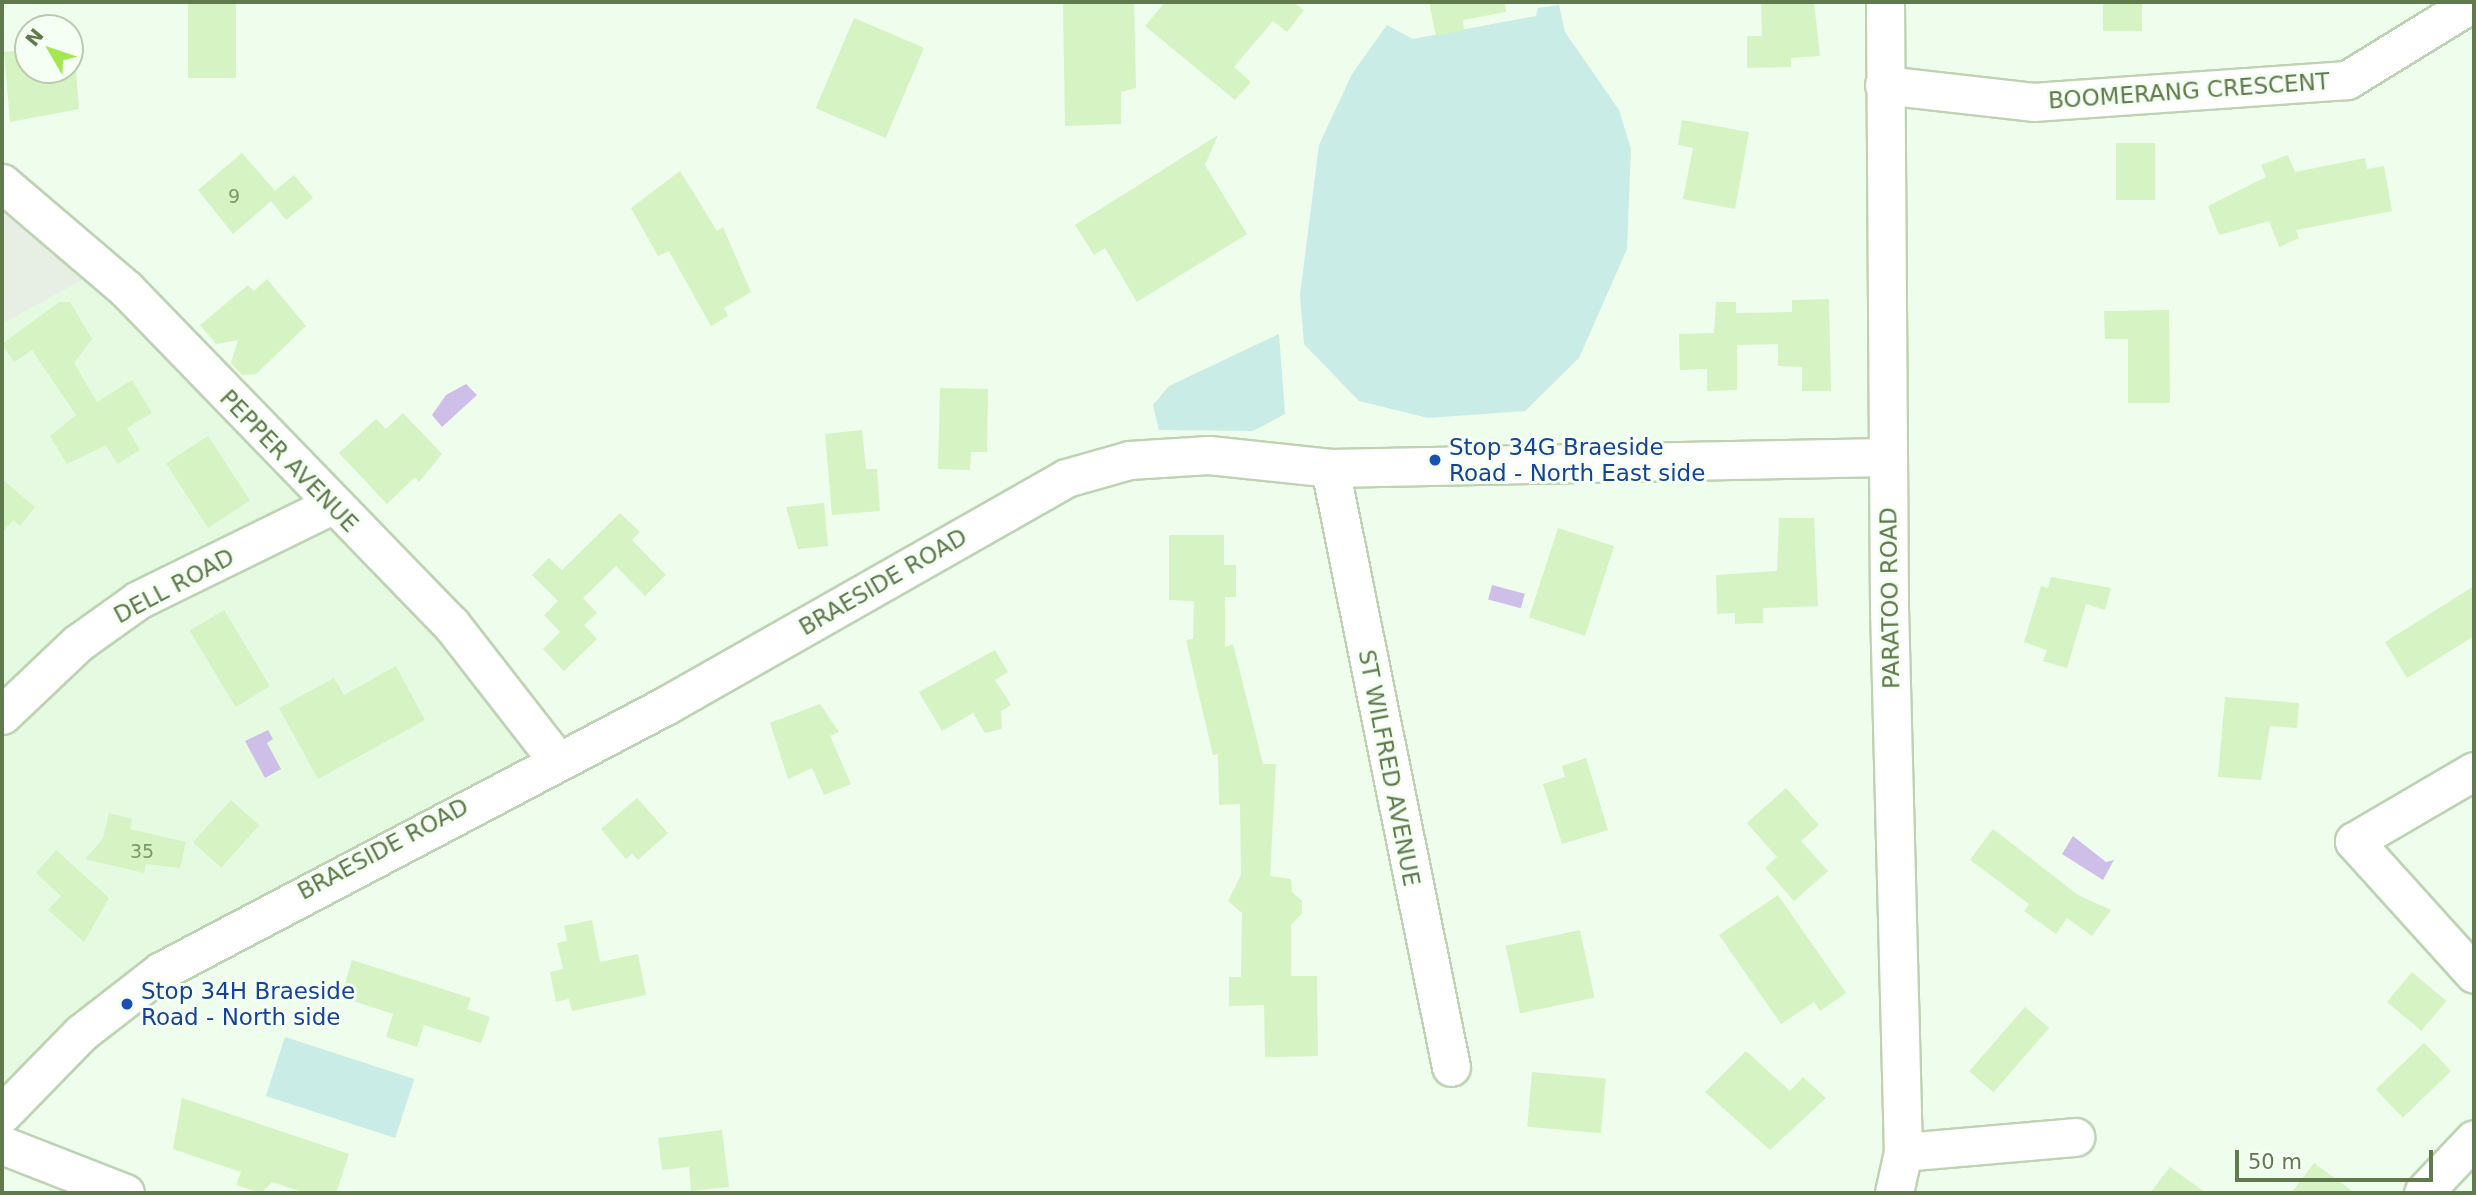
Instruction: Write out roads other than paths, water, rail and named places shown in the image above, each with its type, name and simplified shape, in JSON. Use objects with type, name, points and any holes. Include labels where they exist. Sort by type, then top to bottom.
[{"type":"street","name":"PARATOO ROAD","points":[[1885,2],[1887,457],[1903,1152],[1894,1193]]},
{"type":"street","name":"BOOMERANG CRESCENT","points":[[1884,85],[2034,102],[2347,80],[2474,2]]},
{"type":"street","name":"PEPPER AVENUE","points":[[2,183],[126,289],[330,506],[451,624],[556,759]]},
{"type":"street","name":"BRAESIDE ROAD","points":[[2,1114],[81,1032],[161,971],[556,759],[665,706],[1066,478],[1129,460],[1209,455],[1330,468],[1887,457]]},
{"type":"street","name":"ST WILFRED AVENUE","points":[[1330,468],[1451,1067]]},
{"type":"street","name":"DELL ROAD","points":[[2,715],[78,643],[138,600],[330,506]]},
{"type":"street","points":[[2474,771],[2354,841],[2474,974]]},
{"type":"street","points":[[1903,1152],[2075,1137]]},
{"type":"street","points":[[2423,1193],[2474,1139]]},
{"type":"street","points":[[2,1145],[125,1193]]},
{"type":"place","name":"Stop 34G Braeside Road - North East side","points":[[1435,460]]},
{"type":"place","name":"Stop 34H Braeside Road - North side","points":[[127,1004]]}]
